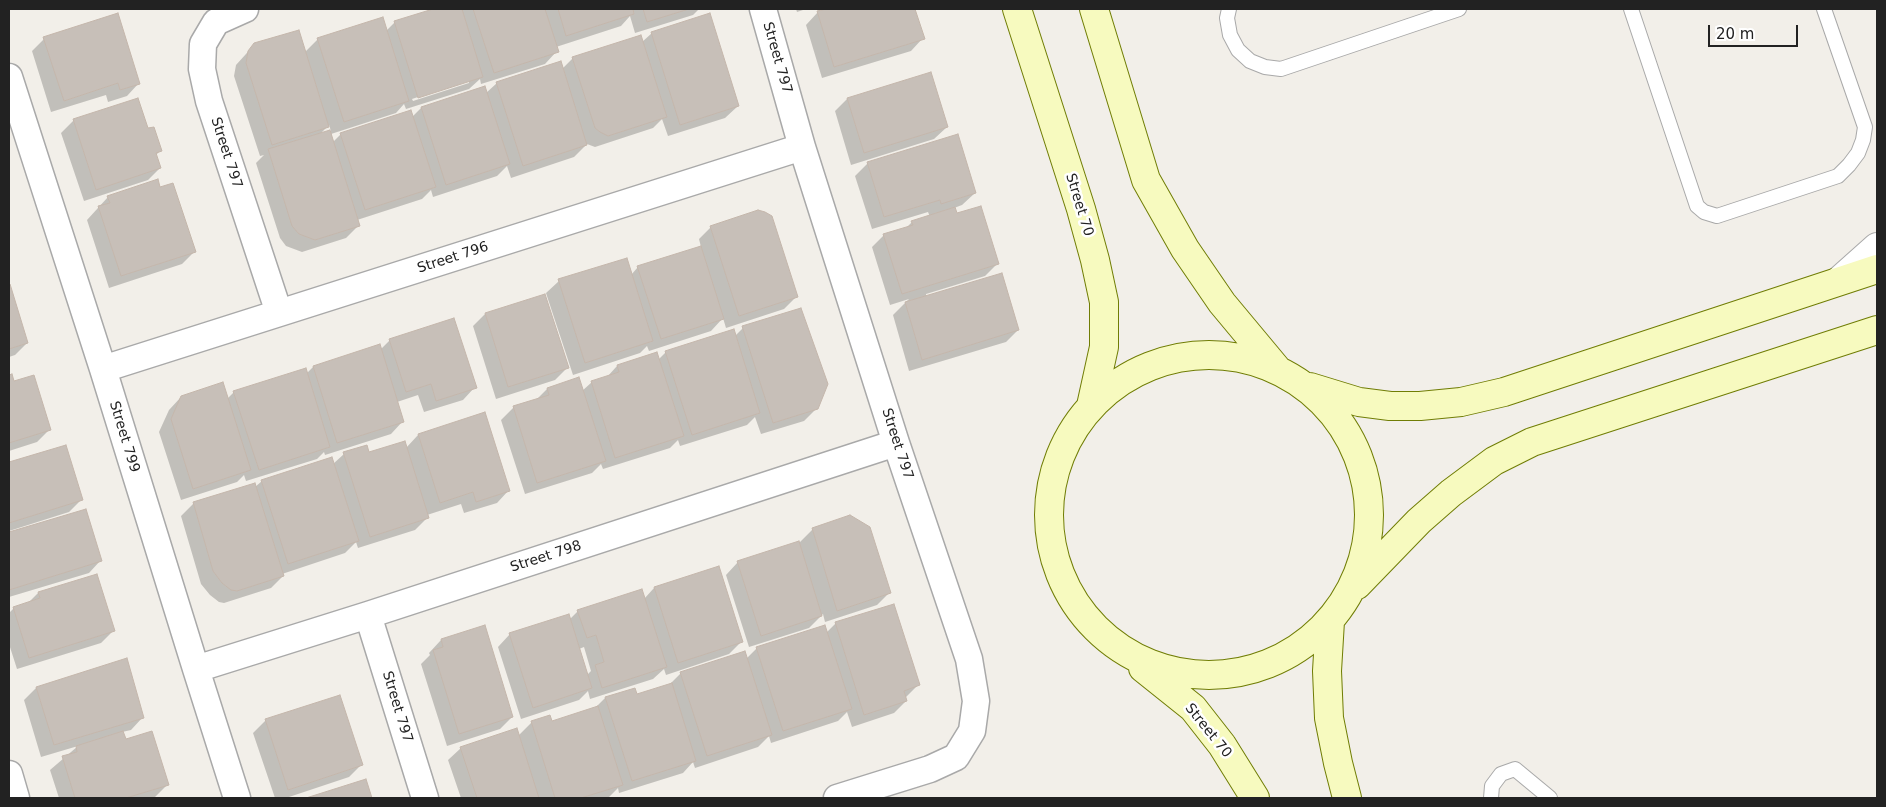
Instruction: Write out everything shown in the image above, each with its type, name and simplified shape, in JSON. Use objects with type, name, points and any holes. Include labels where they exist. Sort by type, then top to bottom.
[{"type":"main road","name":"Street 70","points":[[1018,9],[1081,209],[1104,302],[1104,347],[1091,406]]},
{"type":"main road","points":[[1094,9],[1146,180],[1184,249],[1222,302],[1277,369]]},
{"type":"main road","points":[[1877,269],[1504,392],[1461,402],[1420,406],[1390,406],[1359,402],[1303,384],[1277,369],[1238,356],[1198,354],[1158,362],[1122,380],[1091,406],[1070,436],[1056,469],[1050,505],[1051,542],[1061,576],[1078,608],[1103,635],[1132,656],[1166,670],[1201,676],[1237,674],[1272,664],[1304,646],[1330,621],[1351,592],[1419,521],[1451,493],[1494,461],[1532,442],[1877,330]]},
{"type":"main road","points":[[1303,384],[1336,416],[1359,456],[1369,502],[1366,548],[1351,592]]},
{"type":"main road","points":[[1330,621],[1327,671],[1329,718],[1347,798]]},
{"type":"main road","name":"Street 70","points":[[1103,635],[1193,708],[1222,745],[1255,798]]},
{"type":"street","name":"Street 797","points":[[244,9],[216,22],[204,44],[202,69],[209,101],[279,313]]},
{"type":"street","name":"Street 797","points":[[762,9],[802,147],[896,443],[969,659],[976,701],[972,731],[956,757],[930,769],[838,798]]},
{"type":"street","name":"Street 799","points":[[9,77],[238,798]]},
{"type":"street","name":"Street 796","points":[[103,370],[802,147]]},
{"type":"street","points":[[1840,280],[1877,247]]},
{"type":"street","name":"Street 798","points":[[196,669],[896,443]]},
{"type":"street","name":"Street 797","points":[[368,615],[425,798]]},
{"type":"street","points":[[9,774],[16,798]]},
{"type":"lane","points":[[1229,9],[1227,18],[1230,35],[1238,50],[1250,61],[1265,67],[1281,69],[1459,9]]},
{"type":"lane","points":[[1631,9],[1697,206],[1704,212],[1717,216],[1838,176],[1858,153],[1865,127],[1824,9]]},
{"type":"lane","points":[[1825,346],[1877,344]]},
{"type":"lane","points":[[1491,798],[1492,786],[1502,774],[1515,769],[1550,798]]},
{"type":"building","points":[[433,9],[462,9],[483,77],[418,98],[394,21]]},
{"type":"building","points":[[473,9],[545,9],[559,52],[494,73]]},
{"type":"building","points":[[558,9],[633,9],[634,14],[566,36]]},
{"type":"building","points":[[643,9],[689,9],[647,22]]},
{"type":"building","points":[[826,9],[915,9],[925,39],[834,67],[817,11]]},
{"type":"building","points":[[118,13],[140,84],[120,90],[118,83],[64,101],[43,37]]},
{"type":"building","points":[[710,13],[739,106],[680,125],[651,32]]},
{"type":"building","points":[[383,17],[409,101],[344,122],[317,38]]},
{"type":"building","points":[[299,30],[329,127],[272,145],[246,63],[248,51],[254,43]]},
{"type":"building","points":[[641,35],[667,117],[608,136],[595,128],[572,57]]},
{"type":"building","points":[[561,61],[587,145],[523,166],[496,82]]},
{"type":"building","points":[[931,72],[948,127],[864,153],[847,98]]},
{"type":"building","points":[[485,86],[510,164],[446,185],[421,107]]},
{"type":"building","points":[[138,98],[148,128],[154,127],[162,151],[156,153],[161,168],[96,190],[73,119]]},
{"type":"building","points":[[411,110],[436,187],[365,210],[340,133]]},
{"type":"building","points":[[330,130],[360,226],[315,240],[299,234],[292,226],[268,149]]},
{"type":"building","points":[[958,134],[976,193],[941,204],[940,200],[884,217],[867,162]]},
{"type":"building","points":[[158,179],[160,187],[173,183],[196,252],[121,276],[98,206],[110,203],[107,196]]},
{"type":"building","points":[[981,206],[999,264],[902,294],[883,234],[913,225],[911,221],[955,207],[957,213]]},
{"type":"building","points":[[758,210],[772,216],[798,297],[739,316],[710,226]]},
{"type":"building","points":[[701,246],[724,319],[661,339],[637,266]]},
{"type":"building","points":[[627,258],[653,341],[585,363],[558,279]]},
{"type":"building","points":[[1002,273],[1019,330],[922,360],[905,302]]},
{"type":"building","points":[[9,284],[28,343],[9,349]]},
{"type":"building","points":[[545,294],[569,368],[508,387],[485,313]]},
{"type":"building","points":[[801,308],[828,384],[818,409],[773,423],[742,326]]},
{"type":"building","points":[[454,318],[477,388],[436,401],[431,384],[406,392],[389,339]]},
{"type":"building","points":[[734,329],[760,413],[692,435],[665,351]]},
{"type":"building","points":[[380,344],[404,422],[337,443],[313,366]]},
{"type":"building","points":[[657,352],[684,436],[615,458],[591,381],[619,372],[617,365]]},
{"type":"building","points":[[306,368],[330,447],[259,470],[233,391]]},
{"type":"building","points":[[12,374],[14,381],[34,375],[51,430],[9,443],[9,375]]},
{"type":"building","points":[[579,377],[606,461],[537,483],[513,406],[549,395],[547,388]]},
{"type":"building","points":[[223,382],[251,470],[193,489],[171,419],[181,396]]},
{"type":"building","points":[[485,412],[510,491],[476,502],[473,492],[440,503],[418,434]]},
{"type":"building","points":[[405,441],[429,518],[370,537],[343,452],[367,445],[369,452]]},
{"type":"building","points":[[66,445],[83,500],[9,523],[9,462]]},
{"type":"building","points":[[332,457],[359,541],[288,564],[261,480]]},
{"type":"building","points":[[255,483],[284,576],[237,591],[231,590],[222,583],[213,571],[193,502]]},
{"type":"building","points":[[86,509],[102,561],[9,590],[9,532]]},
{"type":"building","points":[[850,515],[870,527],[891,593],[837,611],[812,528]]},
{"type":"building","points":[[799,541],[822,616],[761,636],[737,561]]},
{"type":"building","points":[[719,566],[743,642],[678,663],[654,587]]},
{"type":"building","points":[[97,574],[115,631],[29,658],[13,607],[40,598],[38,592]]},
{"type":"building","points":[[642,589],[667,667],[602,688],[595,665],[604,662],[596,635],[587,638],[577,610]]},
{"type":"building","points":[[894,604],[920,685],[904,691],[907,701],[864,715],[835,622]]},
{"type":"building","points":[[569,614],[592,688],[533,708],[509,633]]},
{"type":"building","points":[[485,625],[513,717],[459,734],[433,650],[443,647],[441,639]]},
{"type":"building","points":[[825,625],[852,709],[783,731],[756,647]]},
{"type":"building","points":[[745,651],[772,735],[707,756],[680,672]]},
{"type":"building","points":[[127,658],[144,718],[54,745],[36,687]]},
{"type":"building","points":[[672,683],[696,761],[632,781],[605,697],[635,688],[637,694]]},
{"type":"building","points":[[340,695],[363,765],[288,790],[265,719]]},
{"type":"building","points":[[598,706],[623,785],[581,798],[555,798],[531,721],[550,715],[552,721]]},
{"type":"building","points":[[517,728],[539,798],[477,798],[460,747]]},
{"type":"building","points":[[123,731],[126,739],[152,731],[169,785],[126,798],[75,798],[62,756],[77,752],[76,746]]},
{"type":"building","points":[[366,779],[372,798],[306,798]]}]
